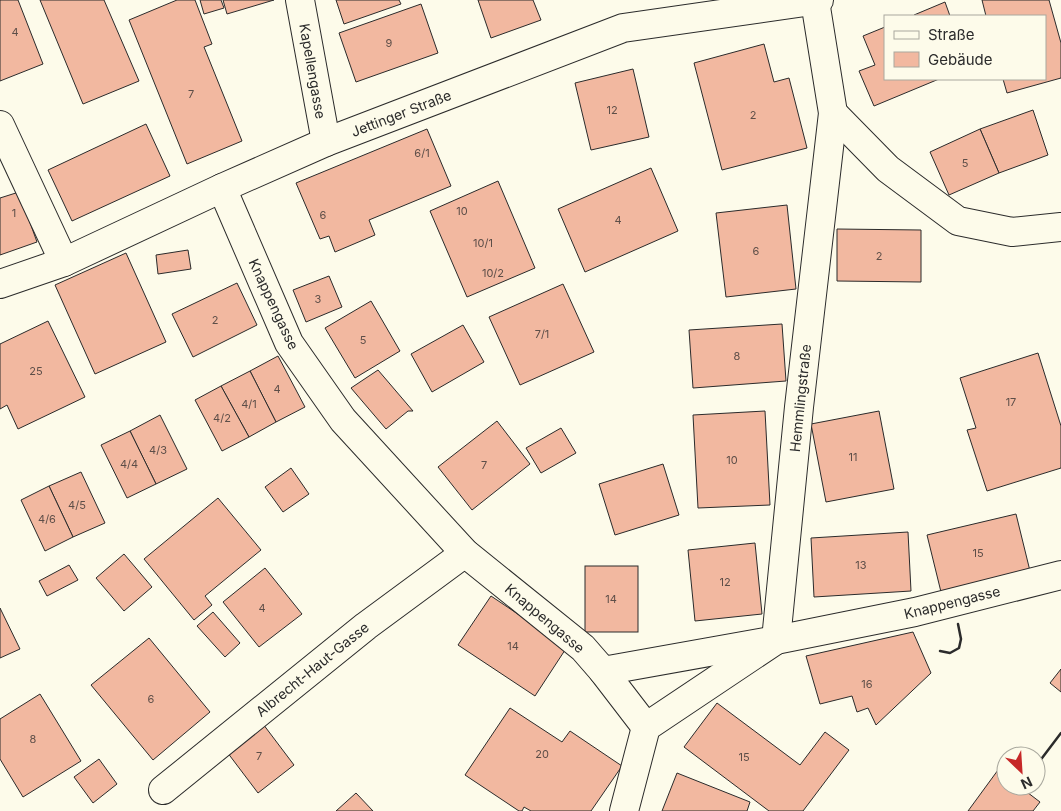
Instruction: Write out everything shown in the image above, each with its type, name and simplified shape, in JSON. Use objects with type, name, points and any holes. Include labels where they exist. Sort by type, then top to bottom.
[{"type":"street","name":"Kapellengasse","points":[[300,0],[326,142]]},
{"type":"street","name":"Jettinger Straße","points":[[0,284],[64,262],[326,142],[623,28],[817,0]]},
{"type":"street","name":"Hemmlingstraße","points":[[776,640],[799,407],[833,113],[817,0]]},
{"type":"street","points":[[833,113],[888,169],[958,221],[1012,232],[1061,227]]},
{"type":"street","points":[[0,125],[64,262]]},
{"type":"street","name":"Knappengasse","points":[[222,188],[289,343],[343,420],[465,553],[584,648],[603,671],[776,640],[915,612],[1061,575]]},
{"type":"street","name":"Albrecht-Haut-Gasse","points":[[163,790],[366,626],[465,553]]},
{"type":"street","points":[[624,811],[646,727],[776,640]]},
{"type":"street","points":[[603,671],[646,727]]},
{"type":"building","points":[[0,0],[18,0],[43,64],[0,81]]},
{"type":"building","points":[[40,0],[104,0],[139,81],[83,104]]},
{"type":"building","points":[[177,0],[195,0],[212,44],[204,47],[242,141],[187,164],[129,20]]},
{"type":"building","points":[[200,0],[221,0],[224,8],[204,14]]},
{"type":"building","points":[[223,0],[274,0],[227,14]]},
{"type":"building","points":[[336,0],[399,0],[401,4],[344,24]]},
{"type":"building","points":[[478,0],[533,0],[541,20],[491,38]]},
{"type":"building","points":[[982,0],[1049,0],[1061,43],[1061,78],[1007,93],[1003,80],[1046,80],[1046,15],[986,15]]},
{"type":"building","points":[[945,2],[950,15],[914,15]]},
{"type":"building","points":[[421,4],[438,53],[356,82],[339,33]]},
{"type":"building","points":[[884,27],[884,80],[937,80],[874,106],[859,71],[875,65],[863,36]]},
{"type":"building","points":[[764,44],[774,82],[789,78],[807,148],[722,170],[694,63]]},
{"type":"building","points":[[633,69],[649,137],[591,150],[575,83]]},
{"type":"building","points":[[1033,110],[1048,155],[999,173],[980,129]]},
{"type":"building","points":[[146,124],[170,176],[72,221],[48,170]]},
{"type":"building","points":[[427,129],[451,186],[369,220],[375,235],[335,252],[329,236],[320,239],[296,183]]},
{"type":"building","points":[[980,129],[999,173],[949,195],[930,152]]},
{"type":"building","points":[[651,168],[678,231],[585,272],[558,209]]},
{"type":"building","points":[[498,181],[535,268],[467,297],[430,211]]},
{"type":"building","points":[[19,192],[37,242],[0,255],[0,198]]},
{"type":"building","points":[[787,205],[796,289],[726,297],[716,213]]},
{"type":"building","points":[[837,229],[921,230],[921,282],[837,281]]},
{"type":"building","points":[[188,250],[191,269],[158,274],[156,255]]},
{"type":"building","points":[[126,253],[166,342],[95,374],[55,285]]},
{"type":"building","points":[[329,276],[342,307],[306,322],[293,290]]},
{"type":"building","points":[[237,283],[257,325],[193,357],[172,314]]},
{"type":"building","points":[[563,284],[594,352],[520,385],[489,317]]},
{"type":"building","points":[[371,301],[400,351],[355,378],[325,328]]},
{"type":"building","points":[[48,321],[85,397],[18,429],[7,405],[0,409],[0,344]]},
{"type":"building","points":[[782,324],[786,381],[693,388],[689,330]]},
{"type":"building","points":[[463,325],[484,362],[432,392],[411,354]]},
{"type":"building","points":[[1038,353],[1061,426],[1061,468],[987,491],[967,430],[976,428],[960,378]]},
{"type":"building","points":[[278,356],[305,407],[276,422],[250,371]]},
{"type":"building","points":[[378,370],[413,411],[408,411],[386,429],[351,388]]},
{"type":"building","points":[[250,371],[276,422],[249,437],[221,386]]},
{"type":"building","points":[[221,386],[249,437],[222,451],[195,400]]},
{"type":"building","points":[[765,411],[770,505],[698,508],[693,415]]},
{"type":"building","points":[[879,411],[894,489],[826,502],[811,424]]},
{"type":"building","points":[[160,415],[187,469],[156,484],[130,431]]},
{"type":"building","points":[[497,421],[530,464],[472,510],[438,467]]},
{"type":"building","points":[[561,428],[576,453],[541,473],[526,448]]},
{"type":"building","points":[[130,431],[156,484],[127,498],[101,445]]},
{"type":"building","points":[[663,464],[679,515],[615,535],[599,484]]},
{"type":"building","points":[[291,468],[309,494],[283,512],[265,487]]},
{"type":"building","points":[[81,472],[105,523],[73,537],[49,486]]},
{"type":"building","points":[[49,486],[73,537],[45,551],[21,500]]},
{"type":"building","points":[[218,498],[261,550],[205,596],[212,605],[194,620],[144,559]]},
{"type":"building","points":[[1016,514],[1030,571],[941,592],[927,535]]},
{"type":"building","points":[[908,532],[911,591],[814,597],[811,538]]},
{"type":"building","points":[[755,543],[762,614],[695,621],[688,550]]},
{"type":"building","points":[[124,554],[152,587],[124,611],[96,578]]},
{"type":"building","points":[[69,565],[78,580],[47,596],[39,581]]},
{"type":"building","points":[[585,566],[638,566],[638,632],[585,632]]},
{"type":"building","points":[[265,568],[302,614],[259,647],[223,602]]},
{"type":"building","points":[[491,596],[567,647],[535,696],[458,645]]},
{"type":"building","points":[[0,608],[20,649],[0,658]]},
{"type":"building","points":[[213,612],[240,643],[225,657],[197,626]]},
{"type":"building","points":[[913,632],[931,673],[876,725],[868,708],[857,712],[852,696],[820,704],[806,656]]},
{"type":"building","points":[[149,638],[210,712],[153,760],[91,685]]},
{"type":"building","points":[[1061,669],[1061,692],[1050,683]]},
{"type":"building","points":[[40,694],[81,761],[23,797],[0,759],[0,719]]},
{"type":"building","points":[[717,703],[800,765],[825,732],[849,750],[803,811],[769,811],[684,747]]},
{"type":"building","points":[[510,708],[562,742],[570,731],[622,766],[591,811],[531,811],[524,807],[522,811],[519,811],[465,775]]},
{"type":"building","points":[[260,720],[294,765],[258,793],[224,748]]},
{"type":"building","points":[[99,759],[117,784],[93,803],[74,777]]},
{"type":"building","points":[[677,773],[750,802],[747,811],[662,811]]},
{"type":"building","points":[[996,773],[996,796],[1032,796],[1040,802],[1033,811],[968,811]]},
{"type":"building","points":[[356,793],[373,811],[336,811]]},
{"type":"wall","points":[[940,651],[950,653],[959,648],[961,639],[958,624]]},
{"type":"wall","points":[[1046,753],[1061,733]]}]
